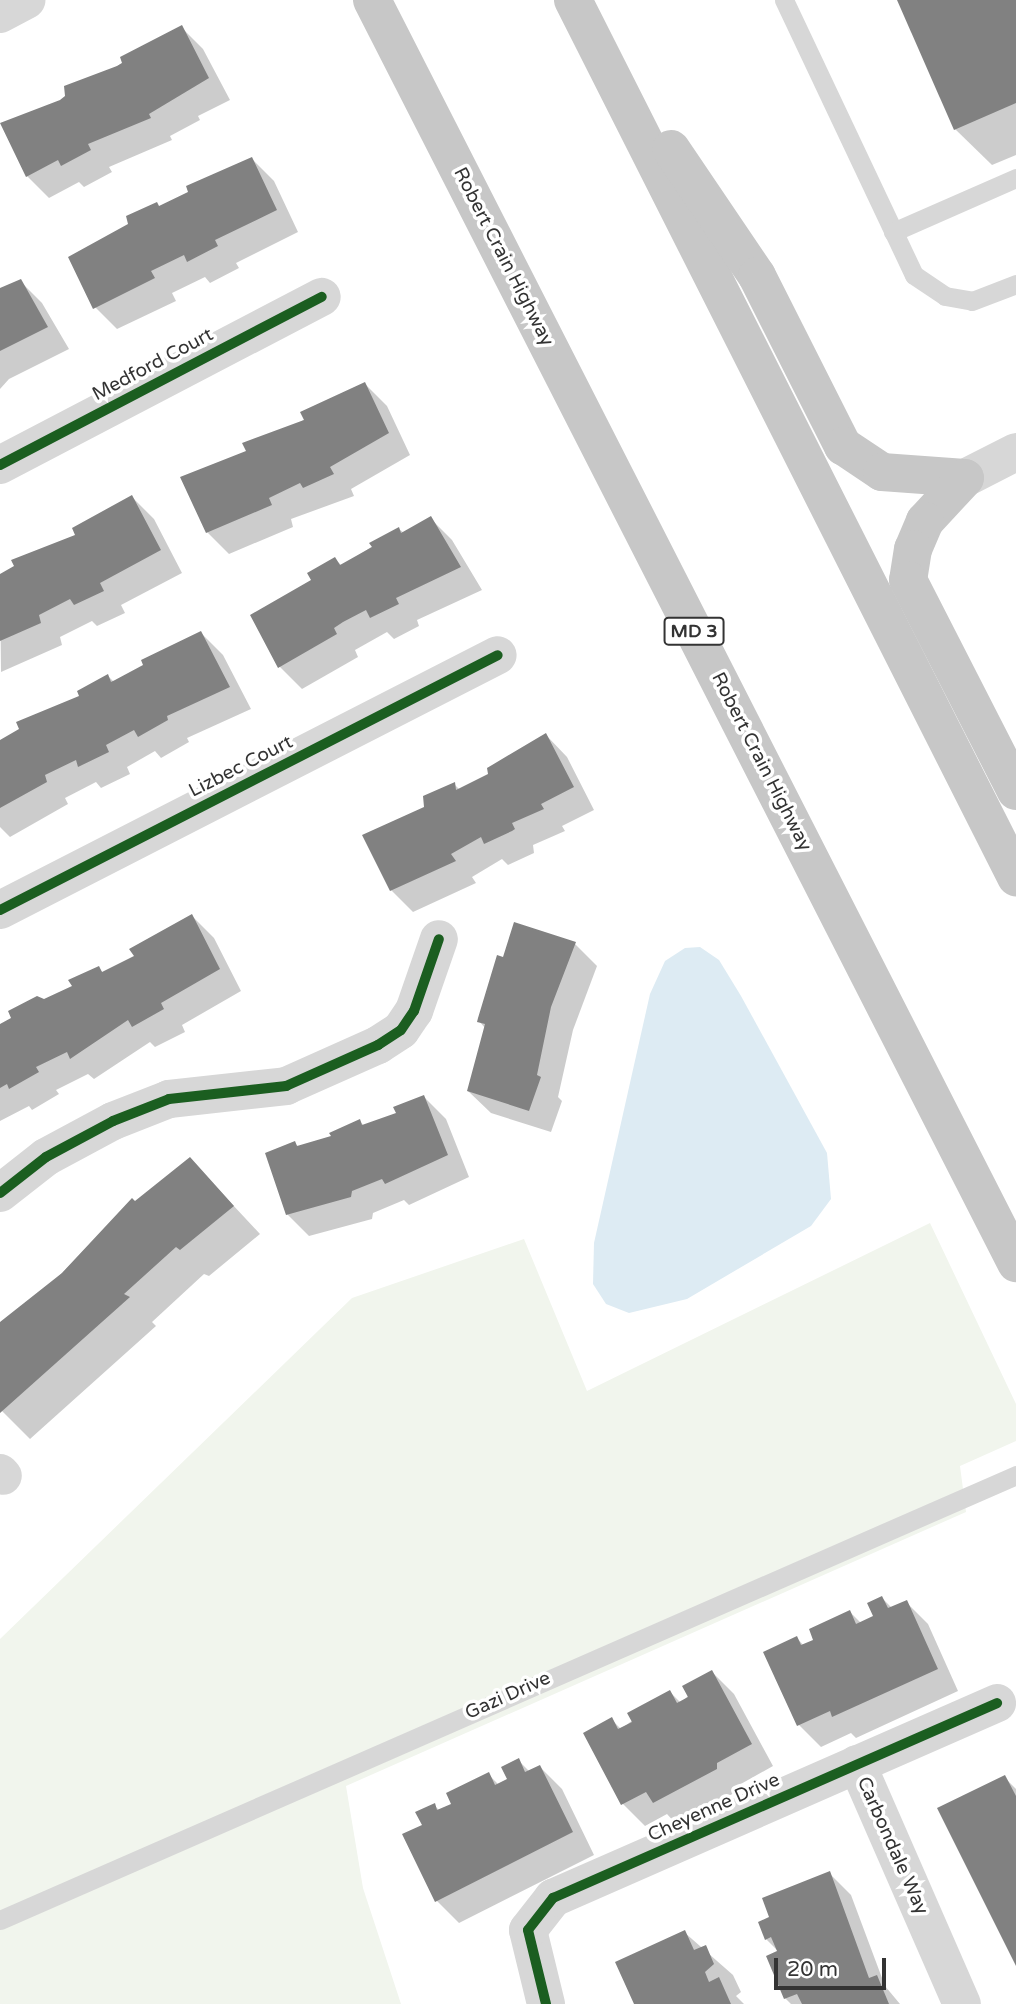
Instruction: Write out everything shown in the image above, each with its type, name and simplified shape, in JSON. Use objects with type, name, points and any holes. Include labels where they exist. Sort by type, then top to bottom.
[{"type":"highway","name":"Robert Crain Highway","points":[[372,0],[1016,1263]]},
{"type":"highway","points":[[577,8],[757,276],[843,446],[882,472],[965,478]]},
{"type":"highway","points":[[577,8],[1016,877]]},
{"type":"highway","points":[[965,478],[925,521],[913,550],[908,580],[1016,791]]},
{"type":"street","points":[[0,14],[26,0]]},
{"type":"street","name":"Medford Court","points":[[0,465],[322,296]]},
{"type":"street","points":[[965,478],[1016,452]]},
{"type":"street","name":"Lizbec Court","points":[[0,910],[498,655]]},
{"type":"street","points":[[0,1193],[46,1157],[113,1121],[169,1099],[286,1086],[379,1045],[401,1030],[414,1011],[439,939]]},
{"type":"street","name":"Cheyenne Drive","points":[[547,2004],[528,1930],[553,1898],[997,1703]]},
{"type":"street","name":"Carbondale Way","points":[[857,1764],[962,2004]]},
{"type":"lane","points":[[783,0],[914,275],[945,296],[972,301],[1016,284]]},
{"type":"lane","points":[[893,232],[1016,178]]},
{"type":"lane","name":"Gazi Drive","points":[[0,1920],[1016,1475]]},
{"type":"shaded area","points":[[700,947],[719,960],[827,1153],[831,1199],[811,1226],[687,1299],[629,1313],[606,1304],[593,1284],[594,1243],[650,994],[665,961],[685,948]]},
{"type":"shaded area","points":[[930,1223],[1016,1404],[1016,1441],[960,1466],[966,1512],[346,1786],[363,1888],[401,2004],[0,2004],[0,1639],[352,1298],[524,1239],[587,1391]]},
{"type":"building","points":[[897,0],[1016,0],[1016,103],[954,130]]},
{"type":"building","points":[[182,25],[209,78],[149,114],[151,118],[88,144],[91,150],[61,166],[58,160],[26,177],[0,123],[60,100],[65,96],[64,86],[117,66],[122,63],[120,57]]},
{"type":"building","points":[[252,157],[277,210],[215,240],[218,246],[187,262],[184,255],[151,271],[155,278],[93,309],[68,257],[128,224],[126,216],[157,202],[159,206],[188,192],[186,186]]},
{"type":"building","points":[[21,279],[48,327],[0,351],[0,288]]},
{"type":"building","points":[[365,382],[389,433],[330,467],[334,474],[303,488],[300,483],[269,498],[272,505],[206,533],[180,477],[246,451],[242,443],[304,420],[300,412]]},
{"type":"building","points":[[132,495],[161,550],[100,583],[104,591],[74,605],[70,599],[39,615],[41,623],[0,641],[0,574],[14,566],[11,560],[75,535],[72,528]]},
{"type":"building","points":[[431,516],[461,567],[396,598],[399,604],[370,618],[366,610],[343,622],[334,628],[337,634],[278,668],[250,615],[311,580],[307,573],[335,557],[340,565],[372,547],[369,543],[399,527],[401,533]]},
{"type":"building","points":[[201,631],[230,687],[167,716],[168,720],[138,737],[134,730],[106,745],[109,752],[78,767],[76,760],[45,775],[47,782],[0,808],[0,740],[19,729],[16,722],[79,696],[77,691],[108,674],[111,682],[143,665],[141,660]]},
{"type":"building","points":[[546,733],[574,787],[541,804],[544,809],[512,823],[515,829],[512,831],[484,844],[481,837],[451,854],[456,861],[390,891],[362,835],[424,807],[423,796],[455,782],[456,790],[488,774],[487,768]]},
{"type":"building","points":[[192,914],[220,969],[161,1003],[164,1009],[132,1027],[128,1020],[70,1059],[67,1052],[36,1067],[39,1072],[9,1089],[7,1084],[0,1088],[0,1024],[11,1018],[8,1011],[37,996],[44,999],[72,986],[68,980],[99,966],[102,972],[134,956],[129,949]]},
{"type":"building","points":[[514,922],[576,942],[551,1007],[537,1075],[541,1077],[529,1111],[467,1091],[485,1024],[477,1022],[478,1018],[497,955],[503,957]]},
{"type":"building","points":[[424,1095],[448,1155],[385,1184],[382,1179],[352,1191],[351,1197],[286,1215],[265,1153],[295,1141],[297,1146],[331,1136],[329,1133],[360,1119],[362,1125],[396,1113],[393,1107]]},
{"type":"building","points":[[190,1157],[234,1206],[180,1250],[176,1247],[124,1294],[130,1297],[0,1413],[0,1322],[62,1273],[132,1198],[135,1201]]},
{"type":"building","points":[[882,1596],[888,1608],[907,1600],[938,1669],[832,1717],[830,1711],[797,1726],[763,1652],[797,1636],[801,1645],[813,1640],[809,1629],[850,1610],[856,1624],[873,1616],[867,1603]]},
{"type":"building","points":[[712,1670],[752,1744],[717,1763],[717,1769],[653,1803],[646,1792],[621,1805],[583,1733],[612,1717],[618,1729],[632,1722],[627,1713],[670,1690],[677,1703],[688,1697],[682,1686]]},
{"type":"building","points":[[519,1758],[525,1772],[540,1765],[573,1832],[435,1902],[402,1834],[422,1825],[415,1812],[435,1803],[437,1810],[451,1804],[446,1793],[489,1772],[495,1785],[507,1779],[501,1767]]},
{"type":"building","points":[[1005,1775],[1016,1796],[1016,1966],[937,1808]]},
{"type":"building","points":[[830,1871],[869,1978],[877,1975],[889,2004],[802,2004],[797,1994],[784,1999],[766,1956],[777,1951],[771,1937],[765,1940],[758,1922],[769,1917],[762,1898]]},
{"type":"building","points":[[685,1930],[694,1950],[706,1945],[714,1964],[705,1972],[709,1982],[719,1977],[731,2004],[634,2004],[615,1962]]},
{"type":"cycle path","points":[[0,465],[322,297]]},
{"type":"cycle path","points":[[0,910],[498,655]]},
{"type":"cycle path","points":[[0,1193],[46,1157],[113,1121],[169,1099],[286,1086],[378,1045],[401,1030],[414,1011],[439,939]]},
{"type":"cycle path","points":[[546,2004],[528,1930],[553,1898],[997,1703]]}]
